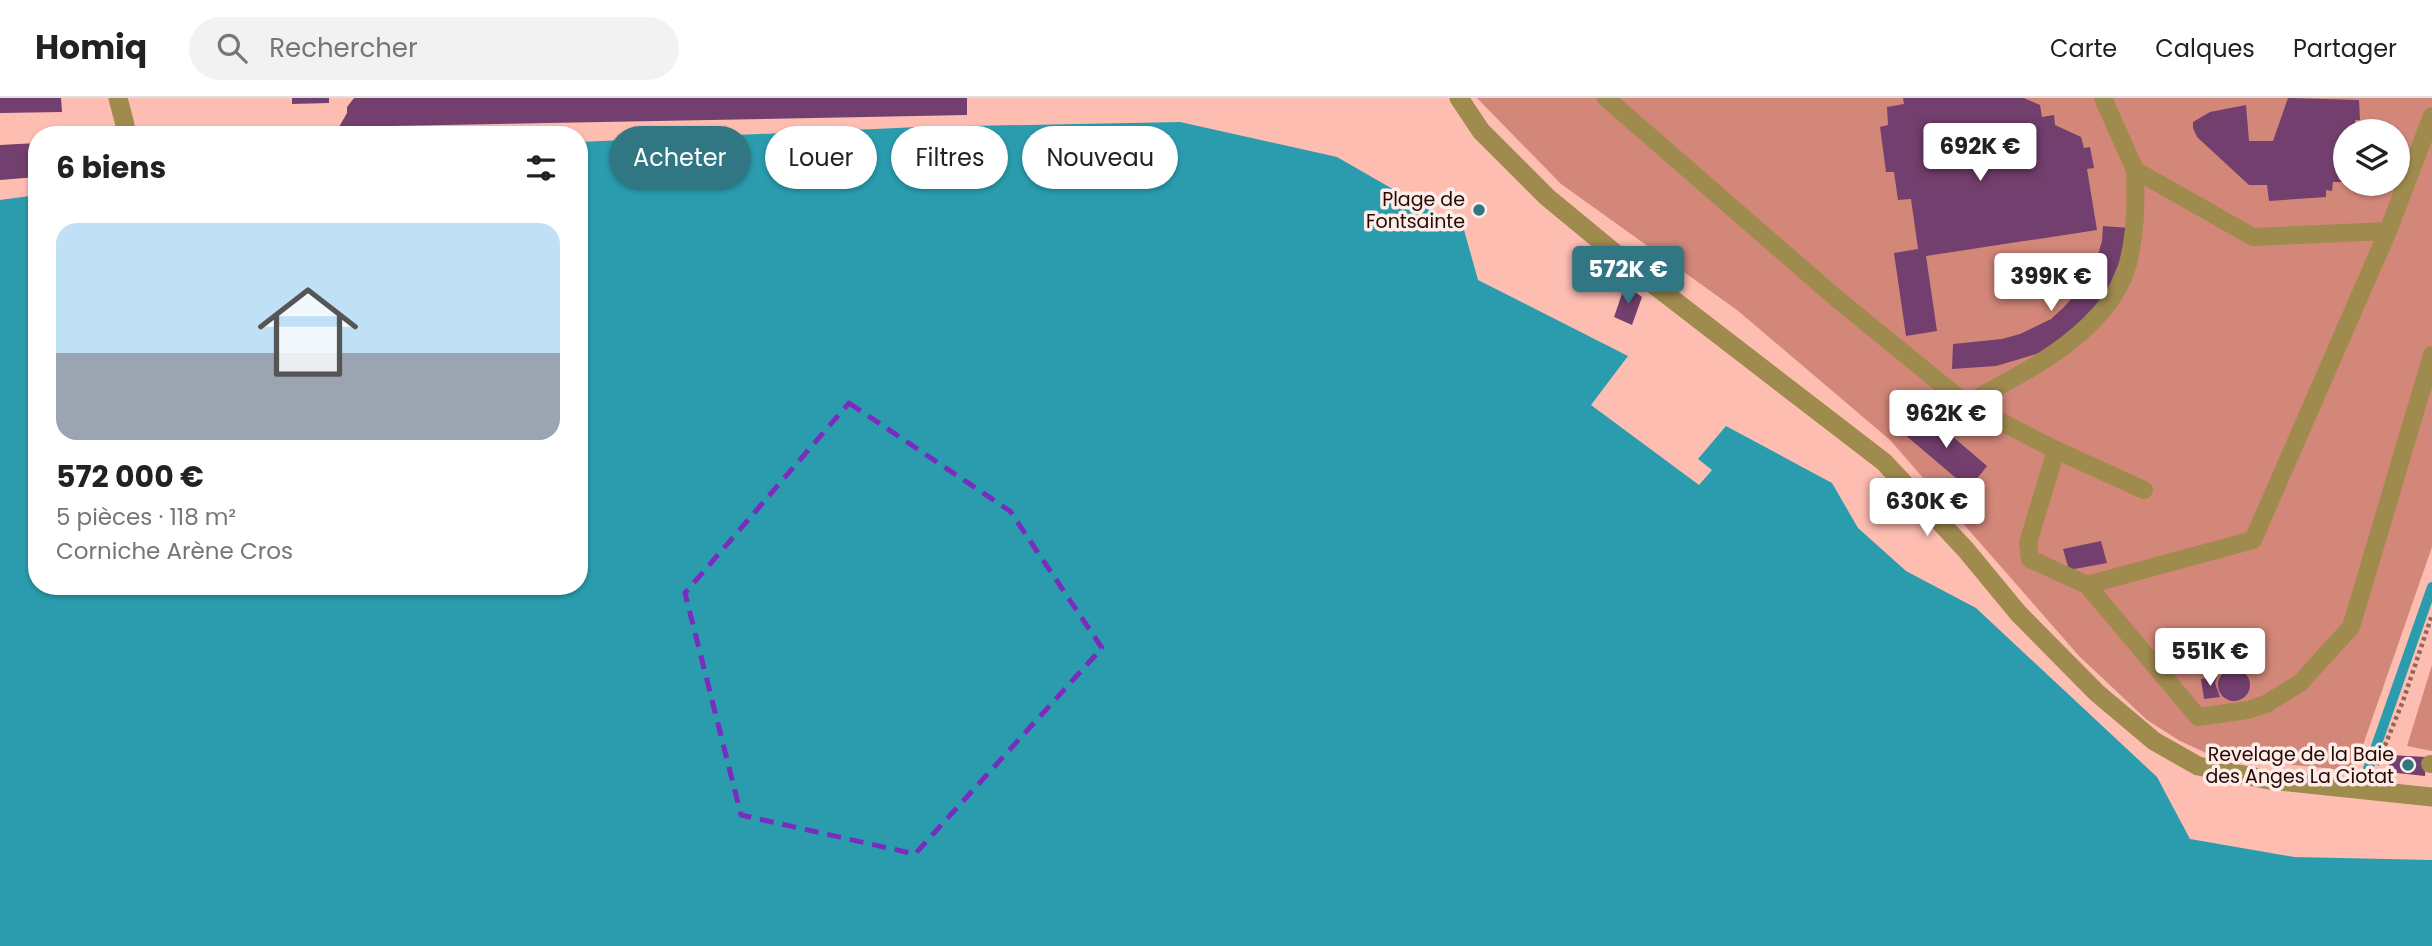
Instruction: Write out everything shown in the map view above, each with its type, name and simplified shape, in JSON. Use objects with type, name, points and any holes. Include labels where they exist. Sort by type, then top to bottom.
[{"type":"street","points":[[118,98],[125,125]]},
{"type":"street","points":[[1459,98],[1481,131],[1547,197],[1884,462],[1966,550],[2018,613],[2097,693],[2154,741],[2198,765],[2269,780],[2432,797]]},
{"type":"lane","points":[[1606,98],[1836,298],[1966,404],[2056,450],[2144,490]]},
{"type":"lane","points":[[1966,404],[2033,367],[2079,335],[2112,297],[2126,268],[2134,228],[2135,170],[2103,98]]},
{"type":"lane","points":[[2087,585],[2253,540],[2388,231],[2432,116]]},
{"type":"lane","points":[[2135,170],[2253,237],[2388,231]]},
{"type":"lane","points":[[2056,450],[2028,543],[2030,559],[2087,585],[2198,717],[2248,710],[2266,704],[2300,682],[2351,627],[2432,355]]},
{"type":"path","points":[[2376,767],[2403,701],[2432,615]]},
{"type":"highlighted area","points":[[849,403],[1010,511],[1102,648],[915,854],[741,815],[685,593]]},
{"type":"shaded area","points":[[1477,98],[2432,98],[2432,547],[2354,771],[2215,757],[2180,741],[2147,720],[2079,656],[1890,440],[1737,310],[1561,184]]},
{"type":"shaded area","points":[[2432,665],[2432,751],[2407,746]]},
{"type":"water","points":[[1180,122],[1337,157],[1464,230],[1478,280],[1628,356],[1591,405],[1699,485],[1712,470],[1698,459],[1726,426],[1832,483],[1858,528],[1906,571],[1976,608],[2157,777],[2190,839],[2294,857],[2432,860],[2432,946],[0,946],[0,200],[28,196],[28,595],[588,595],[588,142],[609,141],[609,189],[751,189],[751,134],[765,134],[765,189],[877,189],[877,129],[891,128],[891,189],[1008,189],[1008,126],[971,126]]},
{"type":"building","points":[[0,98],[61,98],[62,112],[0,113]]},
{"type":"building","points":[[292,98],[329,98],[329,103],[292,104]]},
{"type":"building","points":[[354,98],[967,98],[967,115],[340,126],[347,113],[347,107]]},
{"type":"building","points":[[1903,98],[2024,98],[2040,105],[2042,117],[2054,115],[2055,125],[2081,137],[2084,148],[2090,147],[2094,168],[2087,169],[2097,230],[1926,256],[1937,331],[1906,336],[1894,253],[1918,249],[1911,199],[1898,200],[1894,172],[1886,172],[1880,127],[1888,125],[1887,107],[1904,104]]},
{"type":"building","points":[[2288,98],[2359,100],[2360,119],[2333,119],[2333,182],[2332,191],[2326,190],[2326,197],[2269,201],[2267,185],[2249,185],[2197,137],[2193,122],[2210,112],[2246,105],[2249,141],[2273,141]]},
{"type":"building","points":[[28,143],[28,178],[0,180],[0,145]]},
{"type":"building","points":[[2103,226],[2130,228],[2128,243],[2100,307],[2043,352],[1996,366],[1952,369],[1953,344],[2002,339],[2020,334],[2051,319],[2063,308],[2083,286],[2095,265]]},
{"type":"building","points":[[1625,285],[1642,297],[1632,325],[1614,317]]},
{"type":"building","points":[[1924,412],[1987,466],[1969,489],[1904,434]]},
{"type":"building","points":[[2101,541],[2107,563],[2069,570],[2063,549]]},
{"type":"building","points":[[2234,669],[2246,673],[2250,685],[2246,697],[2234,701],[2222,697],[2218,685],[2222,673]]},
{"type":"building","points":[[2217,677],[2215,683],[2220,697],[2204,699],[2201,679]]},
{"type":"building","name":"Revelage de la Baie des Anges La Ciotat","points":[[2390,755],[2426,757],[2425,776],[2388,772]]},
{"type":"waterway","points":[[2367,772],[2432,587]]},
{"type":"place","name":"Plage de Fontsainte","points":[[1479,210]]},
{"type":"place","name":"Revelage de la Baie des Anges La Ciotat","points":[[2408,765]]}]
